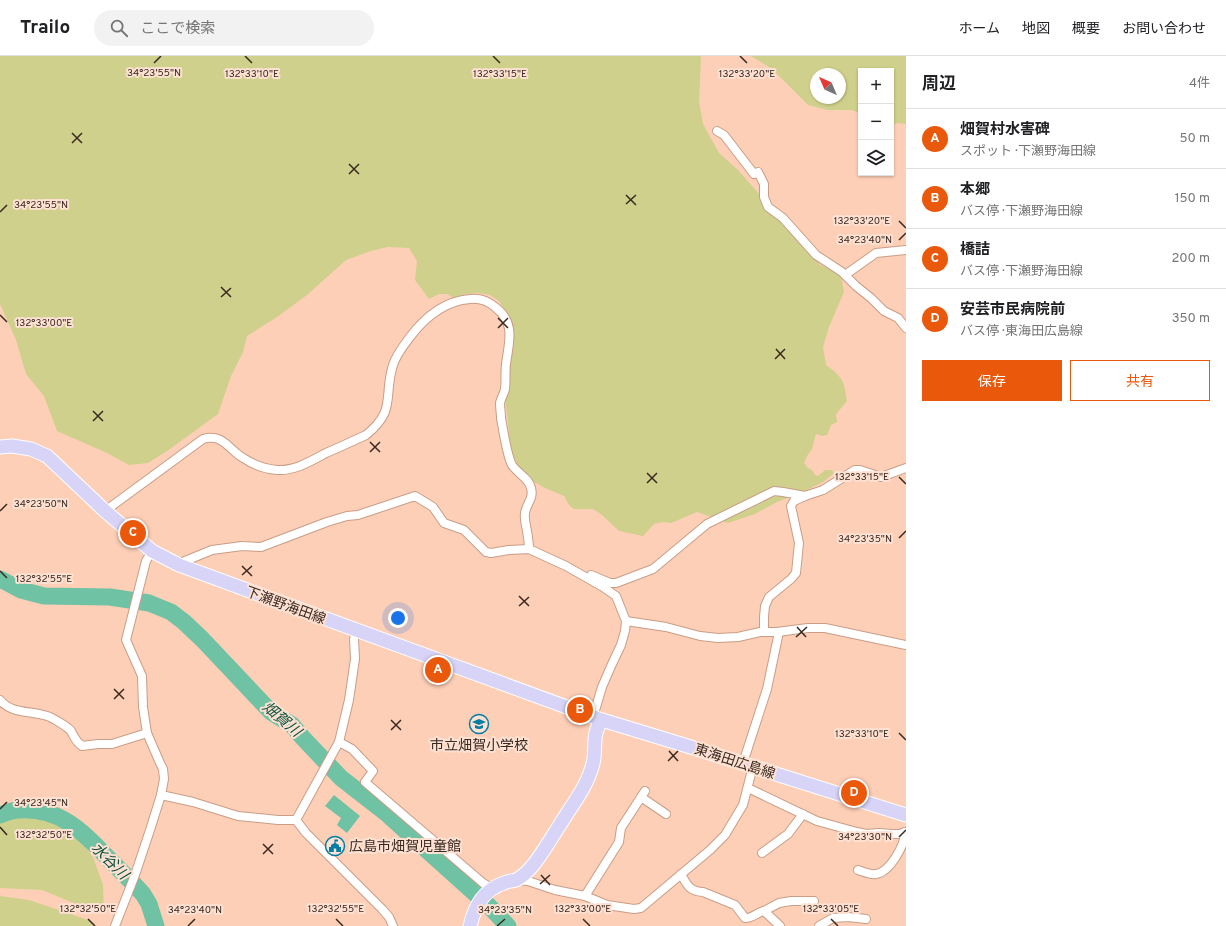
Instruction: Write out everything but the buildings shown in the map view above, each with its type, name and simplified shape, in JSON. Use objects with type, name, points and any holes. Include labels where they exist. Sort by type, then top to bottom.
[{"type":"main road","name":"下瀬野海田線","points":[[0,447],[12,446],[31,449],[47,456],[105,511],[152,551],[179,565],[597,719]]},
{"type":"main road","name":"東海田広島線","points":[[597,719],[906,815]]},
{"type":"main road","points":[[470,926],[476,904],[491,890],[503,883],[517,880],[532,867],[580,793],[593,766],[595,755],[595,733],[598,726],[597,719]]},
{"type":"street","points":[[717,131],[724,135],[754,174],[758,172],[764,184],[764,197],[768,207],[783,218],[816,255],[845,275],[884,311],[898,318],[906,328]]},
{"type":"street","points":[[845,275],[876,253],[906,250]]},
{"type":"street","points":[[105,511],[203,439],[211,437],[218,439],[234,450],[243,459],[255,465],[278,470],[299,466],[366,435],[374,428],[387,409],[394,364],[410,337],[434,312],[461,300],[475,298],[488,302],[499,310],[505,316],[510,330],[505,389],[500,403],[501,415],[509,458],[515,470],[525,478],[531,487],[531,497],[524,514],[529,549]]},
{"type":"street","points":[[764,632],[765,606],[769,596],[791,579],[796,573],[799,542],[791,506],[794,501],[822,490],[855,470],[860,470],[881,477],[906,468]]},
{"type":"street","points":[[566,566],[576,568],[604,581],[616,583],[653,569],[706,524],[774,491],[805,496]]},
{"type":"street","points":[[179,565],[212,550],[242,546],[260,548],[327,522],[347,516],[358,515],[415,496],[433,506],[444,523],[464,530],[486,552],[491,553],[529,549],[566,566],[616,596],[626,622],[625,631],[621,645],[602,687],[597,719]]},
{"type":"street","points":[[115,926],[131,887],[161,795],[164,779],[163,770],[147,733],[143,707],[142,676],[126,640],[146,561],[152,551]]},
{"type":"street","points":[[626,622],[666,626],[700,636],[718,638],[738,637],[760,632],[825,628],[906,645]]},
{"type":"street","points":[[296,820],[339,742],[346,714],[355,659],[354,639],[356,631]]},
{"type":"street","points":[[517,880],[528,881],[555,890],[585,896],[606,904],[634,909],[641,908],[710,850],[725,835],[743,805],[748,788],[748,765],[767,689],[779,632]]},
{"type":"street","points":[[0,700],[9,708],[51,717],[70,730],[77,743],[82,746],[112,744],[147,733]]},
{"type":"street","points":[[339,742],[352,749],[373,771],[365,782],[491,890]]},
{"type":"street","points":[[748,788],[789,806],[817,821],[866,834],[900,834],[906,832],[905,839],[897,856],[884,870],[878,874],[858,870]]},
{"type":"street","points":[[585,896],[619,842],[621,828],[643,794],[666,814]]},
{"type":"street","points":[[161,795],[193,802],[238,816],[278,820],[296,820]]},
{"type":"street","points":[[762,853],[788,834],[803,814]]},
{"type":"street","points":[[296,820],[306,833],[382,909],[393,926]]},
{"type":"street","points":[[681,874],[690,889],[703,892],[735,905],[745,918],[764,911],[779,903],[791,901],[814,901]]},
{"type":"street","points":[[764,911],[780,926]]},
{"type":"street","points":[[819,926],[833,918],[848,917],[866,919]]},
{"type":"shaded area","points":[[0,56],[701,56],[699,101],[703,124],[719,153],[737,169],[810,251],[820,265],[841,275],[844,292],[829,327],[823,347],[826,365],[842,380],[847,401],[836,414],[837,422],[831,425],[827,435],[822,436],[816,434],[812,449],[804,463],[815,475],[818,476],[825,470],[832,470],[834,473],[823,482],[809,489],[777,502],[755,514],[728,523],[697,512],[671,523],[664,522],[654,524],[643,536],[619,531],[602,515],[593,509],[574,509],[569,505],[564,496],[529,479],[518,465],[511,451],[504,386],[513,348],[514,331],[509,317],[499,301],[490,295],[479,293],[465,294],[461,297],[454,298],[447,294],[439,294],[429,299],[415,280],[417,261],[409,248],[388,247],[371,251],[346,260],[307,295],[277,317],[247,336],[243,352],[231,376],[218,414],[148,463],[129,465],[107,453],[57,431],[44,396],[26,374],[16,340],[0,304]]},
{"type":"shaded area","points":[[751,56],[906,56],[906,124],[897,123],[894,124],[894,68],[858,68],[858,113],[852,110],[827,110],[808,105],[772,69]]},
{"type":"shaded area","points":[[334,795],[360,816],[347,833],[337,825],[341,818],[325,806]]},
{"type":"shaded area","points":[[23,811],[43,816],[77,837],[93,857],[103,885],[104,911],[88,909],[42,890],[0,888],[0,818],[4,813]]},
{"type":"shaded area","points":[[0,896],[29,900],[91,921],[96,926],[0,926]]},
{"type":"waterway","name":"畑賀川","points":[[0,579],[21,590],[44,596],[110,597],[149,603],[171,612],[202,639],[271,712],[292,725],[341,778],[386,813],[490,907],[508,926]]},
{"type":"waterway","name":"水谷川","points":[[0,815],[16,810],[46,812],[58,817],[79,830],[143,894],[149,904],[156,926]]},
{"type":"place","name":"橋詰","points":[[133,533]]},
{"type":"place","name":"畑賀村水害碑","points":[[438,670]]},
{"type":"place","name":"本郷","points":[[580,710]]},
{"type":"place","name":"市立畑賀小学校","points":[[479,724]]},
{"type":"place","name":"安芸市民病院前","points":[[854,793]]},
{"type":"place","name":"広島市畑賀児童館","points":[[335,846]]}]
